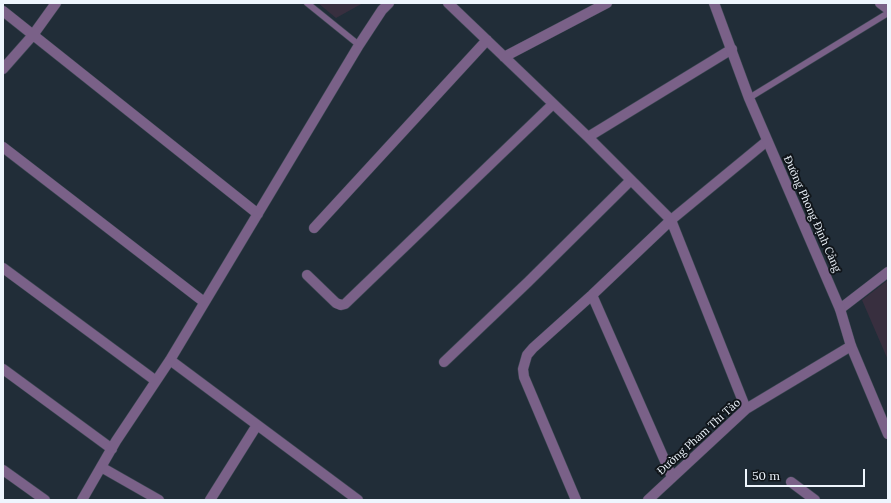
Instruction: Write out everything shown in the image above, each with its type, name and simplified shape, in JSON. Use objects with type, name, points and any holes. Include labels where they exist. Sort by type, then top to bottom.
[{"type":"street","points":[[3,68],[33,36],[56,3]]},
{"type":"street","points":[[82,500],[112,449],[170,360],[359,45],[382,10],[389,3]]},
{"type":"street","points":[[448,3],[588,137],[671,220],[746,408]]},
{"type":"street","points":[[504,57],[607,3]]},
{"type":"street","name":"Đường Phong Định Cảng","points":[[714,3],[749,98],[840,309],[851,346],[888,434]]},
{"type":"street","points":[[880,3],[888,9]]},
{"type":"street","points":[[3,11],[258,214]]},
{"type":"street","points":[[314,228],[487,40]]},
{"type":"street","points":[[588,137],[732,49]]},
{"type":"street","points":[[307,275],[336,303],[341,305],[345,304],[553,104]]},
{"type":"street","points":[[576,500],[524,377],[523,369],[527,356],[533,348],[592,295],[671,220],[767,141]]},
{"type":"street","points":[[3,147],[204,302]]},
{"type":"street","points":[[444,362],[528,282],[631,180]]},
{"type":"street","points":[[3,268],[156,381]]},
{"type":"street","points":[[840,309],[888,272]]},
{"type":"street","points":[[592,295],[672,477]]},
{"type":"street","name":"Đường Pham Thi Tảo","points":[[648,500],[746,408],[851,346]]},
{"type":"street","points":[[170,360],[352,498]]},
{"type":"street","points":[[3,369],[112,449]]},
{"type":"street","points":[[210,500],[257,425]]},
{"type":"street","points":[[101,467],[158,500]]},
{"type":"street","points":[[3,470],[45,500]]},
{"type":"street","points":[[791,482],[815,500]]},
{"type":"lane","points":[[307,3],[359,45]]},
{"type":"lane","points":[[749,98],[888,13]]},
{"type":"shaded area","points":[[318,3],[363,3],[336,18]]},
{"type":"shaded area","points":[[888,280],[888,360],[862,300]]}]
